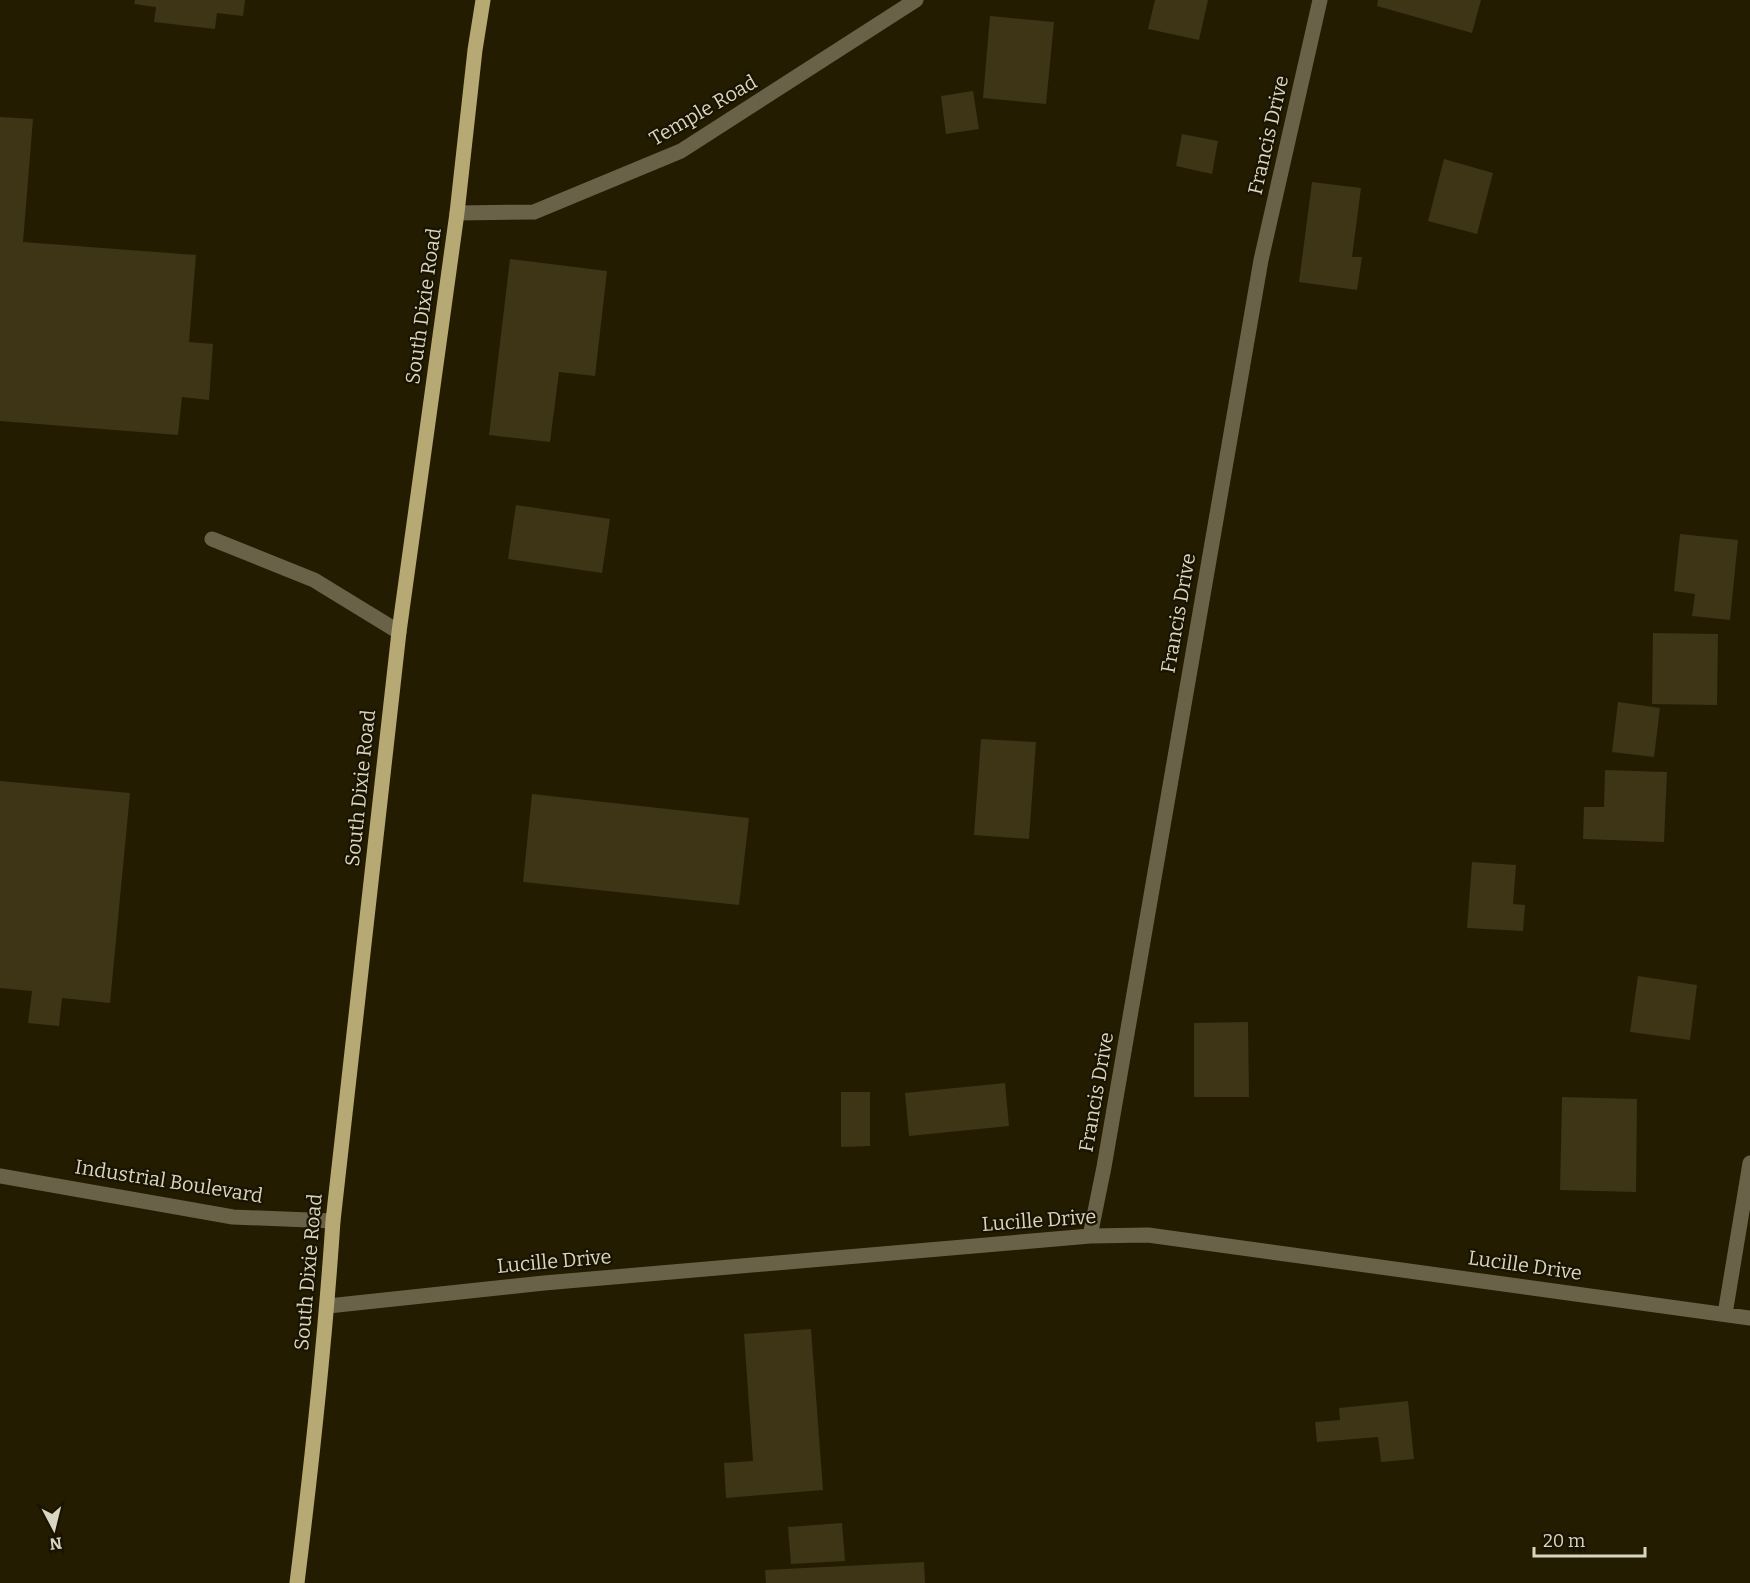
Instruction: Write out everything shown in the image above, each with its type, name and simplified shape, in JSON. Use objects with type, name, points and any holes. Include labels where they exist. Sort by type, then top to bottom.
[{"type":"main road","name":"South Dixie Road","points":[[297,1583],[328,1306],[333,1221],[399,632],[457,213],[475,50],[483,0]]},
{"type":"street","name":"Temple Road","points":[[457,213],[534,212],[681,151],[916,0]]},
{"type":"street","name":"Francis Drive","points":[[1090,1236],[1104,1167],[1261,260],[1320,0]]},
{"type":"street","points":[[212,539],[314,580],[399,632]]},
{"type":"street","points":[[1725,1314],[1750,1163]]},
{"type":"street","name":"Industrial Boulevard","points":[[0,1176],[233,1217],[333,1221]]},
{"type":"street","name":"Lucille Drive","points":[[328,1306],[544,1283],[1090,1236],[1148,1235],[1750,1318]]},
{"type":"building","points":[[135,0],[245,0],[243,16],[217,13],[215,29],[154,22],[156,7],[134,4]]},
{"type":"building","points":[[1155,0],[1208,0],[1199,40],[1148,29]]},
{"type":"building","points":[[1378,0],[1481,0],[1472,33],[1377,6]]},
{"type":"building","points":[[990,16],[1054,22],[1046,104],[983,98]]},
{"type":"building","points":[[973,91],[979,129],[946,134],[941,96]]},
{"type":"building","points":[[0,117],[33,119],[23,242],[196,255],[189,342],[213,344],[209,400],[182,397],[178,435],[0,421]]},
{"type":"building","points":[[1182,134],[1218,141],[1212,174],[1176,166]]},
{"type":"building","points":[[1444,159],[1493,173],[1477,234],[1428,221]]},
{"type":"building","points":[[1312,182],[1361,188],[1352,257],[1362,257],[1357,290],[1299,282]]},
{"type":"building","points":[[510,259],[607,271],[595,376],[559,372],[550,442],[489,435]]},
{"type":"building","points":[[516,505],[610,519],[602,573],[508,559]]},
{"type":"building","points":[[1680,534],[1738,540],[1730,620],[1692,616],[1695,594],[1674,591]]},
{"type":"building","points":[[1653,633],[1718,634],[1717,705],[1652,704]]},
{"type":"building","points":[[1618,702],[1660,708],[1654,757],[1612,752]]},
{"type":"building","points":[[981,739],[1036,742],[1029,839],[974,835]]},
{"type":"building","points":[[1605,770],[1667,772],[1664,842],[1583,839],[1584,807],[1604,807]]},
{"type":"building","points":[[0,781],[130,793],[110,1003],[62,998],[59,1026],[28,1023],[32,991],[0,988]]},
{"type":"building","points":[[532,794],[749,818],[739,905],[523,882]]},
{"type":"building","points":[[1472,862],[1516,865],[1513,904],[1525,905],[1523,931],[1467,928]]},
{"type":"building","points":[[1638,976],[1697,985],[1690,1040],[1630,1032]]},
{"type":"building","points":[[1248,1022],[1249,1097],[1194,1097],[1194,1023]]},
{"type":"building","points":[[1005,1083],[1009,1126],[909,1136],[905,1093]]},
{"type":"building","points":[[841,1092],[870,1092],[870,1146],[841,1147]]},
{"type":"building","points":[[1562,1097],[1637,1099],[1636,1192],[1560,1190]]},
{"type":"building","points":[[811,1329],[823,1490],[726,1498],[724,1463],[753,1461],[744,1334]]},
{"type":"building","points":[[1408,1401],[1414,1459],[1381,1462],[1378,1437],[1317,1442],[1315,1422],[1340,1420],[1339,1408]]},
{"type":"building","points":[[842,1523],[845,1561],[791,1564],[788,1527]]},
{"type":"building","points":[[924,1562],[925,1583],[766,1583],[765,1570]]}]
